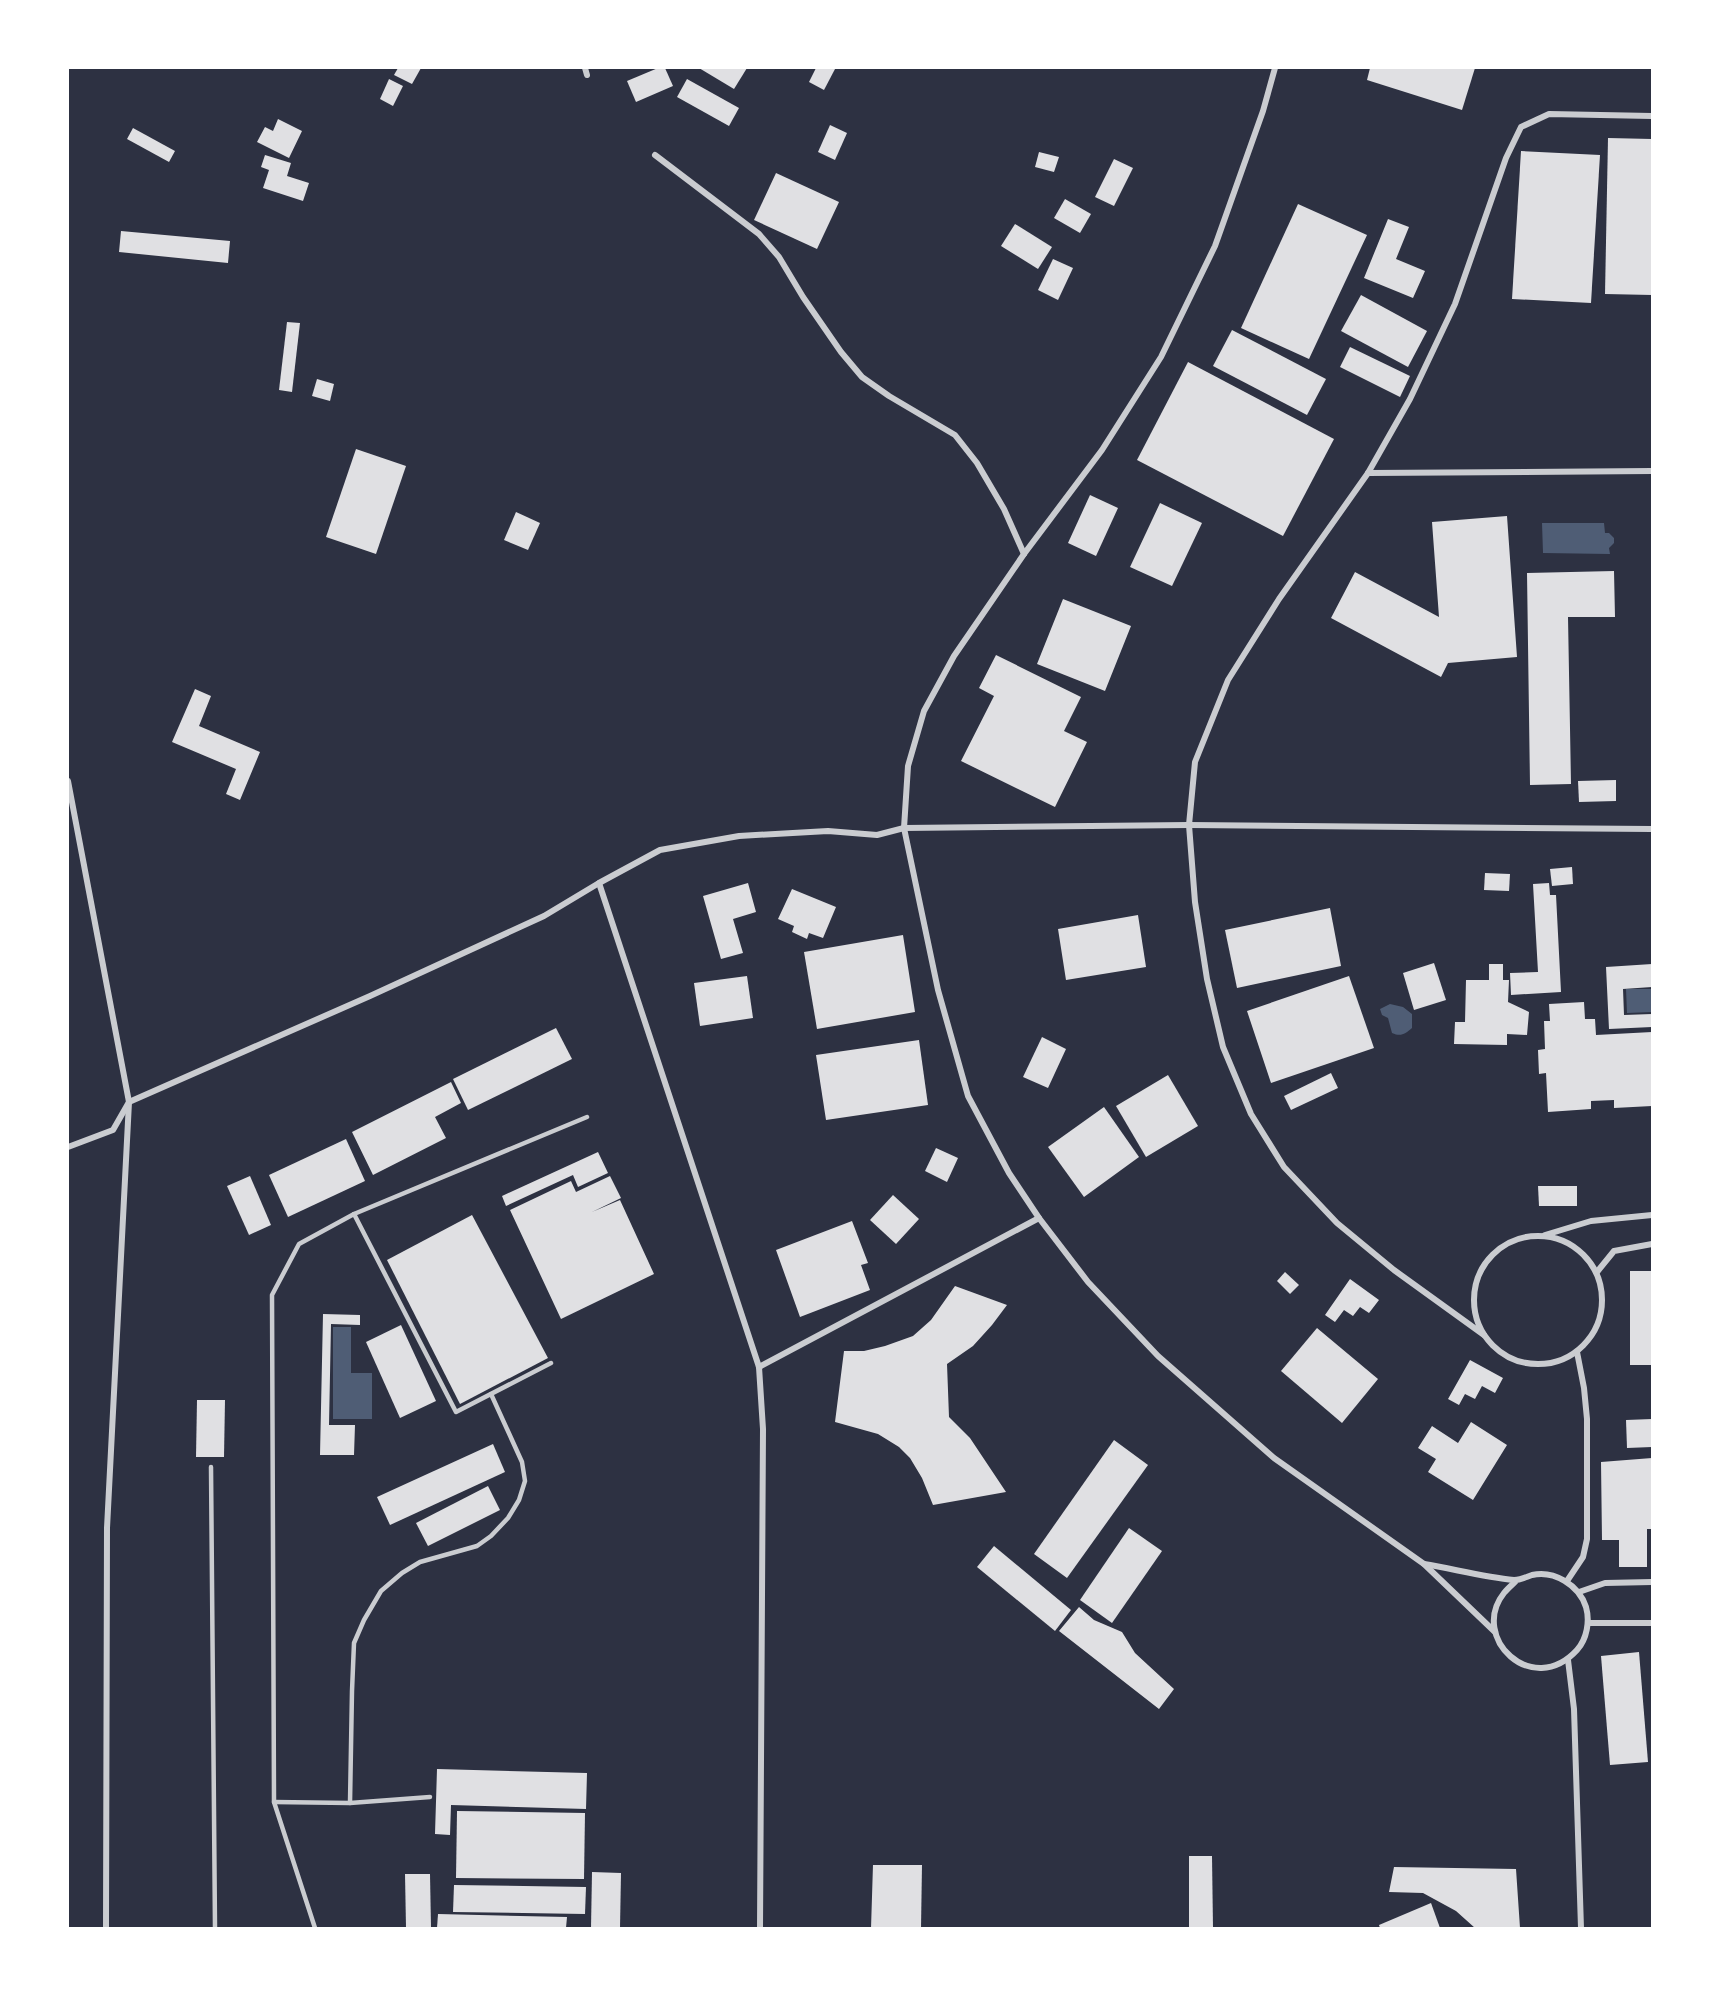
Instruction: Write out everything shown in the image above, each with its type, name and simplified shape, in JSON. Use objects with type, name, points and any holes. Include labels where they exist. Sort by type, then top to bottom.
[{"type":"street","points":[[585,68],[587,75]]},
{"type":"street","points":[[1275,68],[1263,111],[1215,246],[1161,357],[1102,450],[1024,554],[954,656],[924,711],[908,766],[904,828],[938,990],[968,1096],[1009,1173],[1039,1218],[1088,1282],[1158,1356],[1274,1458],[1424,1564],[1495,1632],[1501,1646],[1511,1657],[1524,1665],[1547,1668],[1568,1660],[1583,1644],[1588,1623],[1586,1607],[1579,1592],[1567,1581],[1551,1575],[1534,1575],[1517,1580],[1424,1564]]},
{"type":"street","points":[[1545,1235],[1567,1241],[1584,1254],[1597,1272],[1602,1289],[1602,1306],[1598,1324],[1589,1339],[1576,1352],[1561,1360],[1544,1364],[1526,1363],[1510,1358],[1495,1348],[1484,1335],[1394,1270],[1337,1223],[1284,1167],[1251,1114],[1223,1047],[1207,979],[1196,902],[1189,825],[1195,762],[1228,680],[1279,599],[1368,473],[1410,399],[1455,304],[1506,158],[1521,128],[1549,114],[1653,116]]},
{"type":"street","points":[[655,154],[759,234],[779,257],[841,352],[862,376],[889,396],[955,435],[977,463],[1004,509],[1024,554]]},
{"type":"street","points":[[1368,473],[1653,471]]},
{"type":"street","points":[[68,781],[129,1102],[107,1528],[106,1929]]},
{"type":"street","points":[[68,1147],[112,1130],[129,1102],[370,996],[544,916],[660,850],[739,836],[828,831],[877,835],[904,828],[1189,825],[1653,829]]},
{"type":"street","points":[[599,883],[759,1367],[763,1430],[760,1929]]},
{"type":"street","points":[[1484,1335],[1476,1318],[1473,1300],[1476,1282],[1483,1265],[1495,1251],[1510,1241],[1528,1236],[1545,1235],[1591,1221],[1653,1215]]},
{"type":"street","points":[[759,1367],[1039,1218]]},
{"type":"street","points":[[1597,1272],[1614,1251],[1653,1244]]},
{"type":"street","points":[[1567,1581],[1583,1557],[1587,1539],[1587,1419],[1584,1388],[1576,1352]]},
{"type":"street","points":[[1495,1632],[1495,1612],[1503,1594],[1517,1580]]},
{"type":"street","points":[[1579,1592],[1605,1583],[1653,1582]]},
{"type":"street","points":[[1588,1623],[1653,1623]]},
{"type":"street","points":[[1568,1660],[1574,1709],[1581,1929]]},
{"type":"lane","points":[[315,1929],[274,1802],[272,1296],[299,1244],[354,1214],[587,1117]]},
{"type":"lane","points":[[354,1214],[456,1412],[550,1363]]},
{"type":"lane","points":[[350,1803],[354,1644],[364,1620],[381,1591],[402,1573],[420,1562],[477,1546],[491,1536],[508,1518],[519,1500],[525,1481],[522,1462],[491,1394]]},
{"type":"lane","points":[[211,1467],[215,1929]]},
{"type":"lane","points":[[274,1802],[350,1803],[430,1797]]},
{"type":"water","points":[[1542,523],[1604,523],[1605,533],[1609,533],[1614,538],[1614,543],[1609,548],[1610,554],[1543,553]]},
{"type":"water","points":[[1626,989],[1652,989],[1652,1012],[1627,1013]]},
{"type":"water","points":[[1390,1004],[1403,1007],[1412,1014],[1412,1028],[1405,1033],[1398,1035],[1392,1033],[1388,1018],[1382,1015],[1380,1009]]},
{"type":"water","points":[[333,1327],[351,1327],[351,1373],[372,1373],[372,1419],[333,1419]]},
{"type":"building","points":[[398,68],[421,68],[412,84],[394,75]]},
{"type":"building","points":[[658,68],[665,68],[673,86],[636,102],[627,81]]},
{"type":"building","points":[[699,68],[747,68],[734,89]]},
{"type":"building","points":[[816,68],[835,69],[824,90],[809,82]]},
{"type":"building","points":[[1370,68],[1475,68],[1462,110],[1367,80]]},
{"type":"building","points":[[389,79],[403,86],[393,106],[380,99]]},
{"type":"building","points":[[687,79],[739,108],[729,126],[677,97]]},
{"type":"building","points":[[278,119],[302,131],[289,158],[257,142],[265,127],[273,131]]},
{"type":"building","points":[[830,125],[847,133],[835,160],[818,152]]},
{"type":"building","points":[[133,128],[175,151],[169,162],[127,139]]},
{"type":"building","points":[[1608,138],[1652,139],[1652,295],[1605,294]]},
{"type":"building","points":[[1521,151],[1600,155],[1591,303],[1512,299]]},
{"type":"building","points":[[1039,152],[1059,157],[1054,172],[1035,167]]},
{"type":"building","points":[[265,155],[291,163],[287,176],[309,183],[303,201],[263,188],[269,170],[261,167]]},
{"type":"building","points":[[1114,159],[1133,168],[1114,206],[1095,197]]},
{"type":"building","points":[[776,173],[839,202],[817,249],[754,220]]},
{"type":"building","points":[[1065,199],[1091,214],[1080,233],[1054,218]]},
{"type":"building","points":[[1298,204],[1367,235],[1309,359],[1241,328]]},
{"type":"building","points":[[1388,219],[1409,227],[1396,259],[1425,271],[1413,298],[1364,278]]},
{"type":"building","points":[[1015,224],[1052,247],[1038,269],[1001,246]]},
{"type":"building","points":[[121,231],[230,241],[228,263],[119,252]]},
{"type":"building","points":[[1053,259],[1073,268],[1058,300],[1038,290]]},
{"type":"building","points":[[1361,295],[1427,331],[1408,367],[1341,331]]},
{"type":"building","points":[[287,322],[300,323],[292,392],[279,390]]},
{"type":"building","points":[[1232,330],[1326,379],[1307,415],[1213,366]]},
{"type":"building","points":[[1350,347],[1410,376],[1400,397],[1340,367]]},
{"type":"building","points":[[1188,362],[1334,439],[1283,536],[1137,460]]},
{"type":"building","points":[[317,379],[334,384],[330,401],[312,396]]},
{"type":"building","points":[[356,449],[406,466],[376,554],[326,537]]},
{"type":"building","points":[[1090,495],[1118,508],[1096,556],[1068,543]]},
{"type":"building","points":[[1160,503],[1202,523],[1172,586],[1130,567]]},
{"type":"building","points":[[516,512],[540,523],[528,550],[504,540]]},
{"type":"building","points":[[1507,516],[1517,657],[1448,663],[1441,677],[1331,618],[1355,572],[1439,617],[1432,522]]},
{"type":"building","points":[[1614,571],[1615,617],[1568,617],[1571,784],[1530,785],[1527,573]]},
{"type":"building","points":[[1063,599],[1131,626],[1105,691],[1037,664]]},
{"type":"building","points":[[996,655],[1081,697],[1064,731],[1087,742],[1055,807],[961,761],[994,696],[979,688]]},
{"type":"building","points":[[195,689],[211,696],[199,726],[260,752],[240,800],[226,794],[236,769],[172,742]]},
{"type":"building","points":[[1616,780],[1616,801],[1579,802],[1578,781]]},
{"type":"building","points":[[1572,867],[1573,884],[1552,886],[1550,869]]},
{"type":"building","points":[[1485,873],[1510,874],[1509,891],[1484,890]]},
{"type":"building","points":[[748,883],[756,912],[733,919],[743,953],[721,959],[703,896]]},
{"type":"building","points":[[1549,883],[1550,895],[1556,895],[1561,992],[1511,995],[1510,973],[1538,972],[1533,884]]},
{"type":"building","points":[[792,889],[836,907],[823,938],[809,933],[807,939],[792,932],[794,926],[778,919]]},
{"type":"building","points":[[1330,908],[1341,966],[1237,988],[1225,930]]},
{"type":"building","points":[[1138,915],[1146,967],[1066,980],[1058,929]]},
{"type":"building","points":[[903,935],[915,1012],[817,1029],[804,952]]},
{"type":"building","points":[[1434,963],[1446,1000],[1414,1010],[1403,973]]},
{"type":"building","points":[[1489,964],[1503,964],[1503,980],[1509,980],[1508,1002],[1529,1012],[1527,1035],[1507,1034],[1507,1045],[1454,1044],[1455,1022],[1465,1022],[1466,980],[1489,980]]},
{"type":"building","points":[[1652,964],[1652,987],[1623,989],[1624,1015],[1652,1014],[1652,1027],[1609,1029],[1606,967]]},
{"type":"building","points":[[747,976],[753,1018],[700,1026],[694,983]]},
{"type":"building","points":[[1349,976],[1374,1048],[1271,1083],[1247,1011]]},
{"type":"building","points":[[1584,1002],[1585,1019],[1595,1019],[1596,1035],[1652,1032],[1652,1106],[1614,1108],[1614,1100],[1591,1101],[1591,1109],[1548,1112],[1546,1073],[1539,1074],[1538,1050],[1545,1049],[1544,1021],[1550,1021],[1549,1004]]},
{"type":"building","points":[[556,1028],[572,1059],[468,1110],[453,1079]]},
{"type":"building","points":[[1042,1037],[1066,1049],[1048,1088],[1023,1077]]},
{"type":"building","points":[[919,1040],[928,1105],[826,1120],[816,1055]]},
{"type":"building","points":[[1331,1073],[1338,1088],[1291,1110],[1284,1096]]},
{"type":"building","points":[[1168,1075],[1198,1126],[1146,1157],[1116,1106]]},
{"type":"building","points":[[451,1082],[461,1103],[435,1117],[446,1138],[373,1175],[352,1132]]},
{"type":"building","points":[[1104,1107],[1139,1157],[1084,1197],[1048,1147]]},
{"type":"building","points":[[346,1139],[365,1181],[288,1217],[269,1175]]},
{"type":"building","points":[[936,1148],[958,1158],[947,1182],[925,1171]]},
{"type":"building","points":[[598,1152],[608,1173],[578,1187],[573,1175],[506,1206],[502,1196]]},
{"type":"building","points":[[250,1176],[271,1225],[249,1235],[227,1186]]},
{"type":"building","points":[[610,1176],[621,1198],[592,1212],[620,1200],[654,1274],[561,1319],[510,1210],[571,1181],[576,1192]]},
{"type":"building","points":[[1538,1186],[1577,1186],[1577,1206],[1539,1206]]},
{"type":"building","points":[[893,1195],[919,1219],[896,1244],[870,1220]]},
{"type":"building","points":[[472,1215],[548,1358],[460,1404],[387,1260]]},
{"type":"building","points":[[852,1221],[868,1263],[861,1265],[870,1290],[800,1317],[776,1250]]},
{"type":"building","points":[[1630,1271],[1652,1271],[1652,1365],[1630,1365]]},
{"type":"building","points":[[1285,1272],[1299,1285],[1290,1294],[1277,1281]]},
{"type":"building","points":[[1350,1279],[1379,1300],[1369,1313],[1360,1307],[1353,1316],[1344,1310],[1335,1322],[1325,1315]]},
{"type":"building","points":[[955,1286],[1007,1305],[973,1346],[947,1364],[949,1417],[970,1438],[1006,1492],[933,1505],[922,1478],[910,1458],[899,1447],[878,1434],[835,1422],[844,1351],[864,1351],[913,1336],[931,1320]]},
{"type":"building","points":[[323,1314],[360,1315],[360,1325],[331,1324],[329,1425],[355,1425],[354,1455],[320,1455]]},
{"type":"building","points":[[401,1325],[436,1401],[400,1418],[366,1342]]},
{"type":"building","points":[[1317,1328],[1378,1379],[1342,1423],[1281,1371]]},
{"type":"building","points":[[1470,1360],[1503,1378],[1495,1393],[1482,1386],[1475,1399],[1465,1394],[1459,1405],[1448,1399]]},
{"type":"building","points":[[197,1400],[225,1400],[224,1457],[196,1457]]},
{"type":"building","points":[[1652,1419],[1652,1447],[1627,1448],[1626,1420]]},
{"type":"building","points":[[1471,1422],[1507,1445],[1473,1500],[1428,1472],[1436,1459],[1418,1448],[1432,1426],[1458,1443]]},
{"type":"building","points":[[1114,1440],[1148,1465],[1067,1578],[1034,1554]]},
{"type":"building","points":[[493,1444],[505,1472],[390,1525],[377,1497]]},
{"type":"building","points":[[1652,1458],[1652,1529],[1647,1529],[1647,1567],[1619,1567],[1619,1540],[1602,1540],[1601,1462]]},
{"type":"building","points":[[488,1486],[500,1510],[428,1546],[416,1523]]},
{"type":"building","points":[[1129,1528],[1162,1551],[1112,1623],[1080,1600]]},
{"type":"building","points":[[994,1546],[1071,1610],[1055,1631],[977,1567]]},
{"type":"building","points":[[1079,1607],[1094,1620],[1122,1632],[1135,1653],[1174,1689],[1159,1709],[1059,1631]]},
{"type":"building","points":[[1639,1652],[1648,1762],[1610,1765],[1601,1656]]},
{"type":"building","points":[[437,1769],[587,1773],[586,1809],[451,1805],[450,1835],[435,1834]]},
{"type":"building","points":[[457,1811],[585,1813],[584,1879],[456,1878]]},
{"type":"building","points":[[1189,1856],[1212,1856],[1213,1928],[1189,1928]]},
{"type":"building","points":[[873,1865],[922,1865],[921,1928],[871,1928]]},
{"type":"building","points":[[1394,1867],[1516,1869],[1520,1928],[1475,1928],[1456,1911],[1423,1893],[1389,1892]]},
{"type":"building","points":[[592,1872],[621,1873],[620,1928],[591,1928]]},
{"type":"building","points":[[405,1874],[430,1874],[431,1928],[406,1928]]},
{"type":"building","points":[[454,1885],[586,1887],[585,1914],[453,1912]]},
{"type":"building","points":[[1431,1903],[1440,1928],[1380,1928],[1379,1925]]},
{"type":"building","points":[[438,1914],[567,1917],[566,1928],[437,1928]]}]
